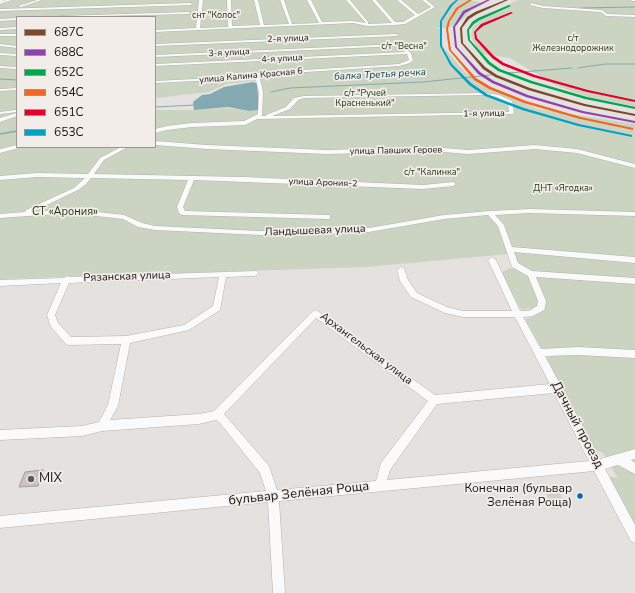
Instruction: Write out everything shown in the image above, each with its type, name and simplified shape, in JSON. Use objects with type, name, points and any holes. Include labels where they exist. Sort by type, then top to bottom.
[{"type":"street","points":[[1,1],[10,0]]},
{"type":"street","points":[[9,10],[40,0]]},
{"type":"street","points":[[198,29],[202,0]]},
{"type":"street","points":[[229,0],[230,28]]},
{"type":"street","points":[[256,0],[262,26]]},
{"type":"street","points":[[282,0],[291,25]]},
{"type":"street","points":[[309,0],[321,23]]},
{"type":"street","points":[[348,0],[367,24]]},
{"type":"street","points":[[374,0],[395,24]]},
{"type":"street","points":[[398,0],[417,15]]},
{"type":"street","points":[[156,35],[367,24],[395,24],[406,22],[433,7],[424,0]]},
{"type":"street","points":[[540,0],[531,4],[543,7],[602,11],[606,15],[635,16]]},
{"type":"street","points":[[0,10],[191,4]]},
{"type":"street","points":[[92,16],[189,13]]},
{"type":"street","points":[[0,20],[16,19]]},
{"type":"street","points":[[156,31],[321,23],[353,22],[367,24]]},
{"type":"street","points":[[0,29],[16,28]]},
{"type":"street","points":[[0,35],[16,35]]},
{"type":"street","name":"2-я улица","points":[[156,45],[397,35]]},
{"type":"street","points":[[0,45],[16,47]]},
{"type":"street","name":"3-я улица","points":[[156,56],[399,45],[409,53]]},
{"type":"street","name":"4-я улица","points":[[156,65],[409,53]]},
{"type":"street","name":"улица Калина Красная 6","points":[[156,82],[398,65],[411,60],[409,53]]},
{"type":"street","points":[[0,54],[16,55]]},
{"type":"street","points":[[0,67],[16,68]]},
{"type":"street","points":[[156,131],[186,126],[246,123],[256,118],[260,115],[261,92],[257,74]]},
{"type":"street","points":[[0,90],[16,90]]},
{"type":"street","name":"1-я улица","points":[[256,118],[268,116],[512,113],[510,102],[496,96],[485,94],[437,94],[304,97],[296,99],[288,108],[268,116]]},
{"type":"street","points":[[0,113],[16,113]]},
{"type":"street","points":[[0,120],[16,113]]},
{"type":"street","name":"улица Павших Героев","points":[[156,143],[207,147],[327,152],[432,149],[468,152],[535,147],[577,152],[635,166]]},
{"type":"street","points":[[0,151],[16,147]]},
{"type":"street","points":[[20,214],[76,189],[90,176],[102,159],[123,148]]},
{"type":"street","name":"улица Арония-2","points":[[0,178],[37,175],[192,178],[423,187],[453,184]]},
{"type":"street","points":[[192,178],[180,207],[182,213],[328,217]]},
{"type":"street","name":"Ландышевая улица","points":[[0,216],[70,211],[124,217],[140,225],[155,228],[281,234],[369,230],[444,217],[490,213],[530,211],[635,214]]},
{"type":"street","points":[[490,213],[501,225],[515,265],[531,274],[635,281]]},
{"type":"street","points":[[509,248],[635,260]]},
{"type":"street","name":"Дачный проезд","points":[[492,260],[517,313],[635,537]]},
{"type":"street","points":[[401,270],[404,281],[414,295],[445,310],[463,314],[530,314],[541,308],[542,301],[531,274]]},
{"type":"street","name":"Рязанская улица","points":[[0,283],[254,272]]},
{"type":"street","points":[[67,279],[51,315],[54,325],[69,341],[126,340],[186,328],[211,313],[217,308],[223,274]]},
{"type":"street","name":"Архангельская улица","points":[[217,415],[316,313],[434,400]]},
{"type":"street","points":[[102,426],[113,406],[126,340]]},
{"type":"street","points":[[538,353],[578,351],[635,354]]},
{"type":"street","points":[[380,486],[385,467],[434,400],[557,388]]},
{"type":"street","points":[[0,435],[82,431],[102,426],[199,419],[217,415],[224,420],[265,470],[273,497],[279,593]]},
{"type":"street","points":[[598,465],[635,454]]},
{"type":"street","points":[[619,458],[635,469]]},
{"type":"street","name":"бульвар Зелёная Роща","points":[[0,522],[598,465]]},
{"type":"green space","points":[[10,0],[471,0],[483,3],[470,8],[470,12],[456,25],[444,28],[432,28],[440,29],[443,47],[466,73],[500,93],[538,109],[635,124],[635,534],[606,476],[618,478],[602,452],[591,449],[544,358],[553,356],[549,349],[541,348],[525,319],[533,317],[529,308],[525,310],[520,308],[501,273],[510,268],[514,269],[508,254],[367,267],[0,279],[0,3]]},
{"type":"green space","name":"с/т Железнодорожник","points":[[518,0],[635,0],[635,108],[602,102],[555,85],[510,58],[480,54],[471,37],[472,28],[483,17]]},
{"type":"green space","points":[[559,491],[566,508],[552,509],[546,492]]},
{"type":"water","points":[[253,82],[257,83],[259,110],[249,111],[228,107],[194,110],[193,102],[202,95],[210,94],[224,87]]},
{"type":"building","name":"MIX","points":[[43,470],[38,486],[19,487],[25,472]]},
{"type":"waterway","points":[[581,8],[635,7]]},
{"type":"waterway","name":"балка Третья речка","points":[[578,68],[605,64],[635,64]]},
{"type":"waterway","name":"балка Третья речка","points":[[508,73],[572,68]]},
{"type":"waterway","name":"балка Третья речка","points":[[271,92],[290,88],[423,82],[491,75]]},
{"type":"waterway","points":[[0,79],[16,80]]},
{"type":"waterway","name":"балка Третья речка","points":[[156,107],[196,105]]},
{"type":"waterway","name":"балка Третья речка","points":[[0,134],[16,131]]},
{"type":"transit line","name":"653С","points":[[457,0],[441,21],[441,46],[451,64],[470,84],[486,95],[523,109],[578,125],[631,136]]},
{"type":"transit line","name":"654С","points":[[471,0],[457,9],[449,21],[447,29],[450,50],[475,79],[490,88],[525,102],[580,118],[632,129]]},
{"type":"transit line","name":"688С","points":[[489,0],[464,12],[454,27],[456,47],[479,73],[493,82],[527,96],[582,112],[634,122]]},
{"type":"transit line","name":"687С","points":[[507,0],[476,13],[468,18],[461,28],[462,43],[484,68],[496,76],[529,89],[584,105],[635,115]]},
{"type":"transit line","name":"652С","points":[[510,6],[479,19],[473,23],[468,30],[469,40],[489,63],[499,70],[531,82],[586,98],[635,108]]},
{"type":"transit line","name":"651С","points":[[512,13],[482,25],[475,32],[476,38],[493,57],[503,64],[534,76],[587,91],[635,101]]},
{"type":"place","name":"MIX","points":[[31,479]]},
{"type":"place","name":"Конечная (бульвар Зелёная Роща)","points":[[580,496]]},
{"type":"park label","name":"снт \"Колос\"","points":[[216,16]]},
{"type":"park label","name":"с/т \"Весна\"","points":[[404,47]]},
{"type":"park label","name":"с/т \"Ручей Красненький\"","points":[[365,100]]},
{"type":"park label","name":"с/т \"Калинка\"","points":[[432,173]]},
{"type":"park label","name":"ДНТ «Ягодка»","points":[[563,189]]},
{"type":"park label","name":"СТ «Арония»","points":[[65,212]]}]
